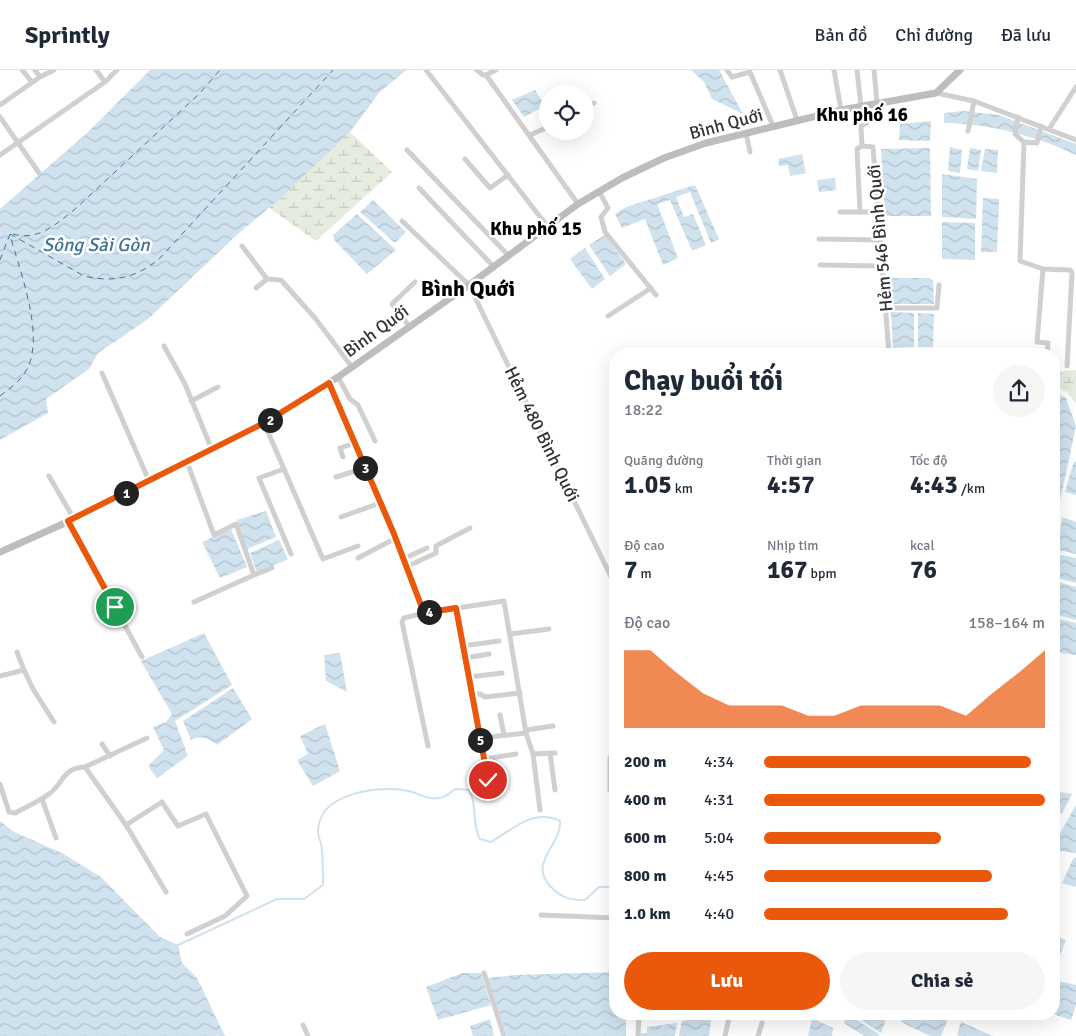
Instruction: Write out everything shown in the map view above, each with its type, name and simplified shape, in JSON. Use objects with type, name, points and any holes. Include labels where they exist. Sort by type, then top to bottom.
[{"type":"main road","points":[[936,93],[960,70]]},
{"type":"main road","name":"Bình Quới","points":[[0,552],[71,520],[264,423],[338,377],[469,285],[578,204],[599,191],[664,158],[746,133],[797,120],[864,105],[936,93]]},
{"type":"street","points":[[22,70],[32,82]]},
{"type":"street","points":[[35,70],[40,77]]},
{"type":"street","points":[[0,105],[32,82],[54,70]]},
{"type":"street","points":[[96,70],[105,82]]},
{"type":"street","points":[[0,155],[105,82],[117,70]]},
{"type":"street","points":[[426,70],[548,227]]},
{"type":"street","points":[[477,70],[486,75],[578,204]]},
{"type":"street","points":[[486,75],[496,70]]},
{"type":"street","points":[[726,70],[732,77],[750,72],[773,126]]},
{"type":"street","points":[[780,70],[797,120]]},
{"type":"street","points":[[834,70],[841,110]]},
{"type":"street","name":"Hẻm 546 Bình Quới","points":[[857,70],[867,124],[861,126],[862,146],[873,147],[888,348]]},
{"type":"street","points":[[874,70],[877,103]]},
{"type":"street","points":[[1048,129],[1076,87]]},
{"type":"street","points":[[936,93],[974,101],[1076,140]]},
{"type":"street","points":[[969,128],[974,101]]},
{"type":"street","points":[[0,117],[39,173]]},
{"type":"street","points":[[1018,118],[1016,135],[1024,142],[1037,142],[1041,127]]},
{"type":"street","points":[[530,136],[539,132]]},
{"type":"street","points":[[746,133],[750,152]]},
{"type":"street","points":[[1024,142],[1020,260],[1043,269],[1070,270],[1072,273],[1067,366]]},
{"type":"street","points":[[860,212],[857,149],[862,146]]},
{"type":"street","points":[[407,150],[508,255]]},
{"type":"street","points":[[465,159],[490,188],[508,175]]},
{"type":"street","points":[[419,188],[493,266]]},
{"type":"street","points":[[599,191],[608,208],[601,217],[605,232],[656,294]]},
{"type":"street","points":[[840,212],[878,212]]},
{"type":"street","points":[[402,221],[469,285]]},
{"type":"street","points":[[819,239],[880,240]]},
{"type":"street","points":[[242,246],[267,280]]},
{"type":"street","points":[[820,265],[882,266]]},
{"type":"street","points":[[1043,269],[1037,342],[1048,343],[1048,348]]},
{"type":"street","points":[[256,288],[267,280],[281,280],[315,318],[352,367]]},
{"type":"street","points":[[409,326],[392,304],[415,282]]},
{"type":"street","name":"Hẻm 480 Bình Quới","points":[[469,285],[609,573]]},
{"type":"street","points":[[885,308],[937,308],[939,285]]},
{"type":"street","points":[[608,316],[650,288]]},
{"type":"street","points":[[164,346],[183,380],[212,450]]},
{"type":"street","points":[[102,372],[149,481]]},
{"type":"street","points":[[338,377],[350,399],[358,405],[375,440]]},
{"type":"street","points":[[329,383],[396,538],[424,613]]},
{"type":"street","points":[[191,401],[218,387]]},
{"type":"street","points":[[264,423],[323,559],[358,546]]},
{"type":"street","points":[[343,457],[340,448],[355,443]]},
{"type":"street","points":[[187,462],[214,534],[236,524],[254,575]]},
{"type":"street","points":[[336,478],[365,468]]},
{"type":"street","points":[[284,469],[259,478],[291,554]]},
{"type":"street","points":[[49,476],[142,656]]},
{"type":"street","points":[[341,517],[380,503]]},
{"type":"street","points":[[406,567],[436,553],[436,546],[470,528]]},
{"type":"street","points":[[358,558],[396,538]]},
{"type":"street","points":[[404,559],[427,548]]},
{"type":"street","points":[[194,602],[272,568]]},
{"type":"street","points":[[428,746],[402,622],[404,618],[424,613],[504,601],[526,732],[533,754],[540,810]]},
{"type":"street","points":[[456,608],[488,780]]},
{"type":"street","points":[[510,634],[549,629]]},
{"type":"street","points":[[462,646],[499,641]]},
{"type":"street","points":[[17,652],[33,690],[54,722]]},
{"type":"street","points":[[465,658],[489,654]]},
{"type":"street","points":[[0,676],[24,670]]},
{"type":"street","points":[[469,677],[502,673]]},
{"type":"street","points":[[472,694],[480,694],[485,697],[520,693]]},
{"type":"street","points":[[500,715],[504,735]]},
{"type":"street","points":[[480,738],[526,732],[553,726]]},
{"type":"street","points":[[0,784],[9,812],[15,813],[52,792],[64,775],[76,768],[85,767],[147,738]]},
{"type":"street","points":[[102,744],[110,756]]},
{"type":"street","points":[[533,754],[552,753],[555,790]]},
{"type":"street","points":[[483,759],[516,754]]},
{"type":"street","points":[[85,767],[126,825],[166,892]]},
{"type":"street","points":[[42,799],[56,838]]},
{"type":"street","points":[[126,825],[162,802],[178,826],[206,814],[247,896],[225,916],[187,934]]},
{"type":"street","points":[[541,915],[609,918]]},
{"type":"street","points":[[484,973],[504,1036]]},
{"type":"street","points":[[638,1036],[639,1020]]},
{"type":"street","points":[[725,1036],[729,1020]]},
{"type":"street","points":[[758,1036],[762,1023]]},
{"type":"street","points":[[303,1024],[308,1036]]},
{"type":"green space","points":[[350,132],[392,172],[316,241],[269,208]]},
{"type":"green space","points":[[1076,370],[1076,403],[1067,392],[1060,389],[1060,371]]},
{"type":"water","name":"Sông Sài Gòn","points":[[150,70],[406,70],[379,93],[350,132],[281,198],[240,232],[148,319],[98,353],[89,369],[46,399],[48,413],[0,440],[0,209],[88,132]]},
{"type":"water","points":[[691,70],[719,70],[743,114],[712,99],[704,82]]},
{"type":"water","points":[[535,90],[539,96],[539,109],[524,117],[512,100]]},
{"type":"water","points":[[964,111],[999,115],[1076,144],[1076,155],[1045,142],[1012,132],[995,128],[944,123],[944,113]]},
{"type":"water","points":[[931,121],[930,141],[899,140],[900,124]]},
{"type":"water","points":[[950,147],[962,150],[960,173],[948,171]]},
{"type":"water","points":[[930,148],[931,216],[885,216],[881,149]]},
{"type":"water","points":[[970,148],[981,150],[978,171],[967,169]]},
{"type":"water","points":[[985,149],[998,150],[997,173],[981,171]]},
{"type":"water","points":[[802,154],[806,173],[790,176],[788,165],[779,166],[778,159]]},
{"type":"water","points":[[942,174],[977,179],[976,219],[942,217]]},
{"type":"water","points":[[835,178],[836,190],[819,192],[817,180]]},
{"type":"water","points":[[695,185],[719,239],[711,243],[690,192],[676,197],[684,217],[693,214],[706,245],[692,251],[670,200],[657,204],[678,258],[663,265],[645,219],[622,228],[615,214],[626,207]]},
{"type":"water","points":[[983,198],[999,199],[997,252],[981,252]]},
{"type":"water","points":[[373,200],[406,232],[395,243],[360,212]]},
{"type":"water","points":[[357,214],[396,250],[367,274],[334,240],[333,235]]},
{"type":"water","points":[[942,222],[975,223],[975,260],[942,259]]},
{"type":"water","points":[[605,235],[626,264],[610,276],[589,245]]},
{"type":"water","points":[[585,248],[605,279],[592,289],[570,259]]},
{"type":"water","points":[[887,278],[929,278],[933,280],[934,304],[889,304]]},
{"type":"water","points":[[891,312],[914,313],[914,347],[893,348]]},
{"type":"water","points":[[918,313],[934,314],[933,347],[918,347]]},
{"type":"water","points":[[1060,394],[1066,398],[1076,426],[1060,501]]},
{"type":"water","points":[[1074,461],[1076,462],[1076,495],[1065,492]]},
{"type":"water","points":[[266,511],[276,537],[247,549],[237,520]]},
{"type":"water","points":[[1062,517],[1076,522],[1076,554],[1060,550]]},
{"type":"water","points":[[231,529],[247,567],[220,578],[202,542]]},
{"type":"water","points":[[279,540],[288,559],[257,573],[250,553]]},
{"type":"water","points":[[1060,555],[1076,558],[1076,583],[1060,579]]},
{"type":"water","points":[[1060,583],[1076,587],[1076,620],[1060,616]]},
{"type":"water","points":[[1060,619],[1076,623],[1076,655],[1060,653]]},
{"type":"water","points":[[204,633],[232,685],[175,721],[188,756],[157,778],[148,766],[164,750],[153,727],[166,722],[172,714],[141,661]]},
{"type":"water","points":[[340,653],[347,692],[326,681],[324,655]]},
{"type":"water","points":[[233,688],[252,719],[217,745],[205,738],[191,740],[183,721]]},
{"type":"water","points":[[325,724],[340,771],[313,786],[297,760],[308,754],[300,736]]},
{"type":"water","points":[[1060,792],[1072,794],[1062,813],[1060,813]]},
{"type":"water","points":[[1076,805],[1076,853],[1060,851],[1060,833]]},
{"type":"water","points":[[0,821],[14,832],[62,853],[101,877],[160,937],[178,945],[182,963],[197,978],[225,1036],[0,1036]]},
{"type":"water","points":[[1074,857],[1076,858],[1076,887],[1062,883]]},
{"type":"water","points":[[1060,938],[1066,940],[1060,955]]},
{"type":"water","points":[[609,972],[609,1020],[626,1020],[626,1036],[507,1036],[488,978],[516,975]]},
{"type":"water","points":[[462,973],[481,973],[491,1005],[438,1020],[426,987]]},
{"type":"water","points":[[1060,981],[1076,985],[1076,1005],[1071,1020],[1060,1016]]},
{"type":"water","points":[[490,1019],[494,1036],[473,1036],[470,1026]]},
{"type":"water","points":[[711,1020],[709,1036],[679,1036],[682,1021]]},
{"type":"water","points":[[812,1020],[816,1020],[833,1028],[832,1036],[808,1036]]},
{"type":"water","points":[[845,1020],[857,1020],[879,1034],[878,1036],[864,1036],[844,1023]]},
{"type":"water","points":[[861,1020],[886,1020],[881,1033]]},
{"type":"water","points":[[902,1020],[948,1020],[941,1036],[930,1036],[901,1022]]},
{"type":"water","points":[[961,1022],[993,1036],[959,1036],[957,1035]]},
{"type":"water","points":[[677,1023],[675,1036],[640,1036],[641,1033],[647,1033],[647,1027]]},
{"type":"waterway","points":[[176,946],[277,899],[304,899],[323,885],[322,848],[318,831],[321,818],[329,807],[340,800],[353,794],[368,791],[397,789],[435,798],[448,795],[455,789],[469,790],[472,796],[477,833],[480,839],[491,842],[516,826],[533,819],[541,817],[560,821],[556,838],[544,862],[545,878],[551,887],[563,896],[580,900],[585,900],[599,887],[609,887]]},
{"type":"ferry route","points":[[13,234],[22,236],[38,233],[53,226],[67,216],[199,94],[220,70]]},
{"type":"ferry route","points":[[10,234],[84,276],[115,279],[142,270],[160,258],[333,70]]},
{"type":"ferry route","points":[[0,260],[10,234]]},
{"type":"ferry route","points":[[0,396],[25,373],[32,355],[33,339],[29,303],[10,235]]},
{"type":"district","name":"Khu phố 16","points":[[862,115]]},
{"type":"district","name":"Khu phố 15","points":[[536,229]]},
{"type":"district","name":"Bình Quới","points":[[468,288]]},
{"type":"route","points":[[115,607],[96,569],[68,521],[264,423],[329,383],[394,534],[424,613],[456,608],[488,780]]}]
